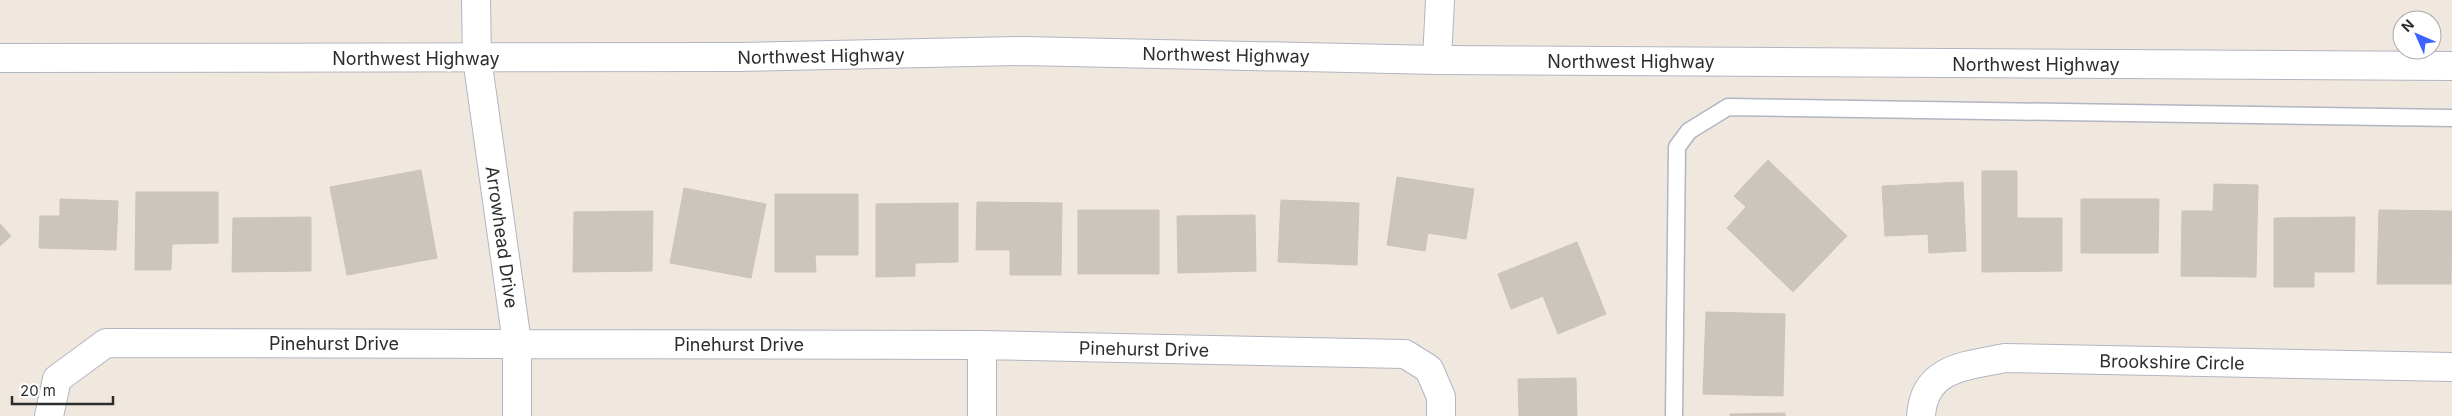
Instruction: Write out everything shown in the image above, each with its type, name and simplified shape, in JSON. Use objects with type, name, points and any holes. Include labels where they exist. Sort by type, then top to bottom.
[{"type":"street","name":"Arrowhead Drive","points":[[476,0],[477,58],[517,343],[517,416]]},
{"type":"street","points":[[1437,60],[1440,0]]},
{"type":"street","name":"Northwest Highway","points":[[0,58],[738,57],[1023,51],[1437,60],[2452,66]]},
{"type":"street","name":"Pinehurst Drive","points":[[49,416],[57,379],[106,343],[982,345],[1405,354],[1429,369],[1441,397],[1441,416]]},
{"type":"street","points":[[982,345],[982,416]]},
{"type":"street","name":"Brookshire Circle","points":[[1921,416],[1921,406],[1933,382],[1954,369],[2004,358],[2452,367]]},
{"type":"lane","points":[[1674,416],[1677,147],[1689,131],[1728,107],[2452,118]]},
{"type":"building","points":[[1768,160],[1847,236],[1793,292],[1727,228],[1746,207],[1734,196]]},
{"type":"building","points":[[421,170],[437,258],[347,275],[330,187]]},
{"type":"building","points":[[1982,171],[2017,171],[2017,218],[2062,218],[2062,271],[1982,272]]},
{"type":"building","points":[[1397,177],[1474,189],[1466,239],[1428,233],[1425,251],[1387,245]]},
{"type":"building","points":[[1963,182],[1966,251],[1929,253],[1928,234],[1885,236],[1882,186]]},
{"type":"building","points":[[2214,184],[2258,185],[2256,277],[2181,276],[2182,211],[2213,211]]},
{"type":"building","points":[[684,188],[766,204],[751,278],[670,263]]},
{"type":"building","points":[[136,192],[218,192],[218,243],[172,244],[171,270],[135,270]]},
{"type":"building","points":[[775,194],[858,194],[858,255],[815,255],[816,272],[775,272]]},
{"type":"building","points":[[60,199],[118,201],[116,250],[39,248],[40,216],[60,216]]},
{"type":"building","points":[[2081,199],[2159,199],[2158,253],[2081,253]]},
{"type":"building","points":[[1281,200],[1359,203],[1357,265],[1278,262]]},
{"type":"building","points":[[977,202],[1062,203],[1061,275],[1010,275],[1010,250],[976,250]]},
{"type":"building","points":[[958,203],[958,262],[915,263],[915,276],[876,277],[876,204]]},
{"type":"building","points":[[1078,210],[1159,210],[1159,274],[1078,274]]},
{"type":"building","points":[[2379,210],[2452,211],[2451,284],[2377,284]]},
{"type":"building","points":[[653,211],[652,271],[573,272],[574,212]]},
{"type":"building","points":[[1255,215],[1256,271],[1178,273],[1177,216]]},
{"type":"building","points":[[311,217],[311,271],[232,272],[233,218]]},
{"type":"building","points":[[2355,217],[2354,272],[2314,272],[2314,287],[2274,287],[2274,218]]},
{"type":"building","points":[[0,224],[11,236],[0,246]]},
{"type":"building","points":[[1577,242],[1606,314],[1558,334],[1543,296],[1511,309],[1498,274]]},
{"type":"building","points":[[1706,312],[1785,314],[1783,396],[1703,394]]},
{"type":"building","points":[[1576,378],[1577,416],[1519,416],[1518,379]]},
{"type":"building","points":[[1785,413],[1785,416],[1730,416],[1730,414]]}]
